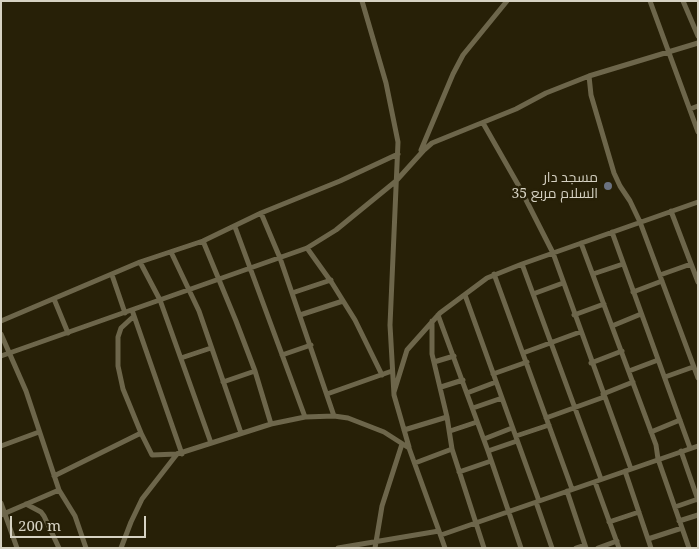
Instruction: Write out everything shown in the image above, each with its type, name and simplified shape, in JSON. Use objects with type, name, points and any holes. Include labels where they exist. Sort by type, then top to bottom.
[{"type":"street","points":[[362,1],[386,82],[398,142],[390,325],[394,395],[409,448],[446,548]]},
{"type":"street","points":[[419,156],[453,74],[463,55],[506,1]]},
{"type":"street","points":[[650,1],[698,132]]},
{"type":"street","points":[[683,1],[698,36]]},
{"type":"street","points":[[409,448],[384,432],[348,418],[334,416],[305,417],[271,424],[179,454],[152,455],[123,389],[118,366],[118,337],[121,328],[133,313],[160,300],[307,248],[336,230],[396,181],[432,143],[516,110],[546,94],[589,76],[698,42]]},
{"type":"street","points":[[589,76],[591,95],[614,173],[640,222],[698,378]]},
{"type":"street","points":[[690,109],[698,106]]},
{"type":"street","points":[[483,123],[520,188],[553,253],[604,395],[650,548]]},
{"type":"street","points":[[1,321],[140,262],[203,241],[261,213],[340,181],[398,154]]},
{"type":"street","points":[[394,395],[407,350],[432,320],[494,274],[698,202]]},
{"type":"street","points":[[671,211],[691,264],[696,270],[698,282]]},
{"type":"street","points":[[261,213],[280,258],[334,416]]},
{"type":"street","points":[[235,227],[305,417]]},
{"type":"street","points":[[612,232],[690,448]]},
{"type":"street","points":[[203,241],[255,372],[271,424]]},
{"type":"street","points":[[580,243],[630,372],[689,548]]},
{"type":"street","points":[[307,248],[344,301],[370,348],[382,375]]},
{"type":"street","points":[[170,252],[199,311],[241,433]]},
{"type":"street","points":[[140,262],[160,300],[211,444]]},
{"type":"street","points":[[522,264],[601,479]]},
{"type":"street","points":[[592,274],[623,264]]},
{"type":"street","points":[[633,292],[691,264]]},
{"type":"street","points":[[494,274],[549,425],[570,490],[586,546],[576,548]]},
{"type":"street","points":[[112,275],[125,313]]},
{"type":"street","points":[[292,293],[330,280]]},
{"type":"street","points":[[533,294],[563,284]]},
{"type":"street","points":[[465,295],[516,438],[552,548]]},
{"type":"street","points":[[54,299],[68,333]]},
{"type":"street","points":[[300,315],[344,301]]},
{"type":"street","points":[[574,315],[604,304]]},
{"type":"street","points":[[1,356],[125,313],[133,313]]},
{"type":"street","points":[[133,313],[179,454]]},
{"type":"street","points":[[612,326],[641,314]]},
{"type":"street","points":[[438,315],[473,408],[521,548]]},
{"type":"street","points":[[432,320],[432,354],[441,387],[452,449],[484,548]]},
{"type":"street","points":[[523,353],[580,332]]},
{"type":"street","points":[[1,334],[26,391],[59,490],[74,516],[86,548]]},
{"type":"street","points":[[282,355],[311,345]]},
{"type":"street","points":[[181,358],[212,348]]},
{"type":"street","points":[[591,363],[622,351]]},
{"type":"street","points":[[434,362],[454,356]]},
{"type":"street","points":[[691,359],[698,357]]},
{"type":"street","points":[[630,372],[658,360]]},
{"type":"street","points":[[493,374],[526,362]]},
{"type":"street","points":[[665,377],[693,366]]},
{"type":"street","points":[[223,382],[255,372]]},
{"type":"street","points":[[327,394],[392,372]]},
{"type":"street","points":[[441,387],[463,380]]},
{"type":"street","points":[[467,393],[496,382]]},
{"type":"street","points":[[546,418],[575,408],[633,382]]},
{"type":"street","points":[[473,408],[502,398]]},
{"type":"street","points":[[404,430],[447,416]]},
{"type":"street","points":[[650,432],[680,420]]},
{"type":"street","points":[[450,431],[477,422]]},
{"type":"street","points":[[488,451],[549,425]]},
{"type":"street","points":[[484,439],[512,428]]},
{"type":"street","points":[[1,446],[39,432]]},
{"type":"street","points":[[54,476],[141,433]]},
{"type":"street","points":[[375,548],[382,506],[402,444]]},
{"type":"street","points":[[338,548],[440,533],[508,512],[698,446]]},
{"type":"street","points":[[415,463],[452,449]]},
{"type":"street","points":[[675,507],[698,499],[682,451]]},
{"type":"street","points":[[121,548],[142,498],[179,454]]},
{"type":"street","points":[[460,472],[491,461]]},
{"type":"street","points":[[595,482],[619,548]]},
{"type":"street","points":[[3,514],[59,490]]},
{"type":"street","points":[[1,503],[3,514],[17,548]]},
{"type":"street","points":[[26,504],[44,516],[59,548]]},
{"type":"street","points":[[609,522],[639,512]]},
{"type":"street","points":[[680,521],[698,515]]},
{"type":"street","points":[[648,539],[682,528]]},
{"type":"street","points":[[598,548],[617,541]]},
{"type":"place","name":"مسجد دار السلام مربع 35","points":[[608,186]]}]
